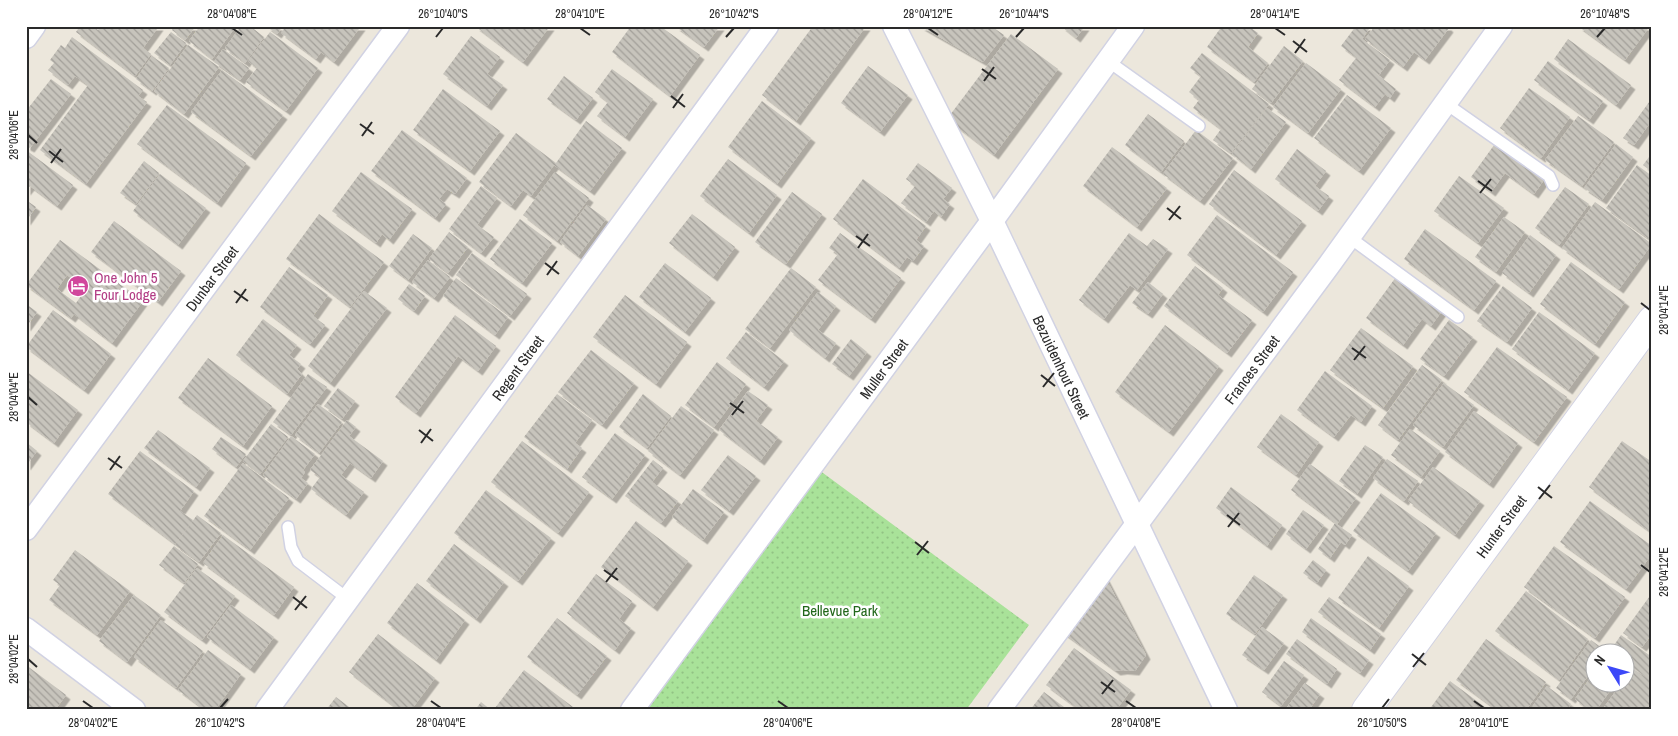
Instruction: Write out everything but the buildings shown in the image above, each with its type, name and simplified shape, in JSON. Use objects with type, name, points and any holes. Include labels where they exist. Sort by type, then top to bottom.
[{"type":"main road","name":"Hunter Street","points":[[1366,710],[1652,320]]},
{"type":"street","points":[[26,37],[34,26]]},
{"type":"street","name":"Dunbar Street","points":[[26,529],[398,26]]},
{"type":"street","name":"Regent Street","points":[[267,710],[767,26]]},
{"type":"street","name":"Bezuidenhout Street","points":[[894,26],[992,222],[1226,710]]},
{"type":"street","name":"Muller Street","points":[[632,710],[992,222],[1132,26]]},
{"type":"street","name":"Frances Street","points":[[998,710],[1138,524],[1349,237],[1500,26]]},
{"type":"street","points":[[26,629],[134,710]]},
{"type":"lane","points":[[1108,61],[1198,126]]},
{"type":"lane","points":[[1446,103],[1549,176],[1553,184]]},
{"type":"lane","points":[[1349,237],[1458,317]]},
{"type":"lane","points":[[288,527],[291,547],[298,561],[348,599]]},
{"type":"green space","name":"Bellevue Park","points":[[819,470],[1029,625],[966,710],[641,710]]},
{"type":"place","name":"One John 5 Four Lodge","points":[[78,286]]}]
